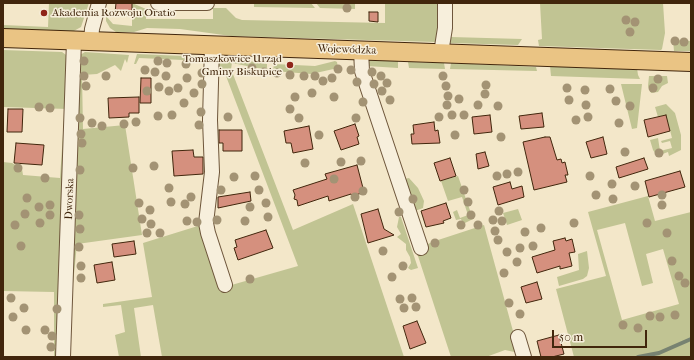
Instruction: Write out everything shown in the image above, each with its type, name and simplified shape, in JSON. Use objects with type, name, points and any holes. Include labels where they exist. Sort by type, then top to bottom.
[{"type":"main road","name":"Wojewódzka","points":[[3,38],[691,62]]},
{"type":"street","name":"Dworska","points":[[63,357],[82,41],[92,29],[99,3]]},
{"type":"street","points":[[158,3],[207,3]]},
{"type":"street","points":[[441,53],[445,3]]},
{"type":"street","points":[[212,46],[210,120],[212,172],[206,223],[225,285]]},
{"type":"street","points":[[361,50],[362,71],[421,248]]},
{"type":"street","points":[[518,338],[524,357]]},
{"type":"green space","points":[[49,3],[89,3],[81,27],[72,32],[3,32],[3,25],[48,27]]},
{"type":"green space","points":[[132,3],[146,9],[146,19],[213,19],[213,8],[226,8],[236,18],[242,20],[385,23],[385,3],[442,3],[440,35],[435,42],[231,36],[180,29],[147,28],[134,32],[116,32],[110,28],[106,21],[106,16],[113,24],[132,26]]},
{"type":"green space","points":[[254,3],[311,3],[315,8],[254,7]]},
{"type":"green space","points":[[316,3],[355,3],[355,9],[320,8]]},
{"type":"green space","points":[[540,3],[663,3],[665,33],[662,49],[539,46],[538,40],[542,39]]},
{"type":"green space","points":[[451,37],[522,39],[518,45],[450,43]]},
{"type":"green space","points":[[673,40],[691,41],[691,51],[674,51]]},
{"type":"green space","points":[[3,50],[62,52],[69,57],[70,69],[65,70],[65,81],[69,82],[68,109],[3,107]]},
{"type":"green space","points":[[85,52],[129,55],[127,63],[125,59],[121,71],[115,65],[97,74],[82,75],[83,129],[125,125],[142,235],[77,244],[72,294],[70,292],[74,244],[80,55]]},
{"type":"green space","points":[[137,54],[208,57],[205,61],[139,58],[136,64],[134,64]]},
{"type":"green space","points":[[226,57],[267,64],[267,70],[232,63],[231,69],[293,230],[353,204],[404,357],[162,357],[153,305],[134,308],[141,357],[119,357],[115,335],[125,332],[121,305],[103,307],[103,304],[152,297],[143,243],[201,225],[206,176],[205,151],[207,151],[208,157],[208,180],[204,235],[221,288],[298,266],[226,76],[223,76],[221,71],[218,69],[214,71],[218,61]]},
{"type":"green space","points":[[335,61],[337,62],[338,68],[311,74],[273,71],[274,64],[315,66]]},
{"type":"green space","points":[[367,61],[398,61],[398,68],[367,66]]},
{"type":"green space","points":[[408,62],[444,63],[445,69],[409,68]]},
{"type":"green space","points":[[451,63],[536,67],[537,71],[450,69]]},
{"type":"green space","points":[[550,66],[637,68],[640,79],[551,76]]},
{"type":"green space","points":[[214,71],[214,155],[220,178],[216,170],[213,151],[212,77]]},
{"type":"green space","points":[[649,76],[667,76],[668,83],[662,86],[658,92],[651,93],[648,86]]},
{"type":"green space","points":[[621,84],[642,84],[637,128],[632,129]]},
{"type":"green space","points":[[666,104],[675,113],[681,135],[681,150],[669,156],[668,152],[657,156],[653,150],[650,140],[658,138],[660,151],[672,148],[670,141],[662,143],[661,141],[672,138],[666,115],[658,117],[655,107]]},
{"type":"green space","points":[[64,119],[68,120],[60,357],[54,357],[54,292],[3,291],[3,162],[12,163],[22,169],[23,175],[60,178]]},
{"type":"green space","points":[[458,176],[473,219],[463,224],[461,219],[456,220],[453,212],[457,210],[460,218],[468,215],[462,197],[448,201],[441,181]]},
{"type":"green space","points":[[409,178],[418,188],[424,201],[423,208],[415,211],[404,179]]},
{"type":"green space","points":[[648,196],[655,221],[691,212],[691,357],[574,357],[556,289],[606,276],[588,212]],"holes":[[[625,223],[642,286],[653,283],[646,254],[663,249],[679,304],[622,320],[597,230]]]},
{"type":"green space","points":[[518,209],[522,220],[507,225],[503,213]]},
{"type":"green space","points":[[399,217],[401,217],[418,268],[411,270],[408,268],[411,263],[410,257],[406,250],[406,244],[397,237],[401,234],[397,227]]},
{"type":"green space","points":[[484,225],[519,353],[505,350],[486,357],[451,357],[416,250],[432,242]]},
{"type":"green space","points":[[587,251],[589,268],[587,276],[583,279],[559,286],[557,277],[579,270],[578,254]]},
{"type":"building","points":[[116,3],[132,3],[132,14],[115,13]]},
{"type":"building","points":[[369,12],[378,12],[378,22],[369,21]]},
{"type":"building","points":[[141,78],[151,78],[151,103],[140,103]]},
{"type":"building","points":[[139,97],[139,113],[129,113],[129,117],[109,118],[108,98]]},
{"type":"building","points":[[8,109],[23,109],[22,132],[7,132]]},
{"type":"building","points":[[542,113],[544,127],[521,129],[519,116]]},
{"type":"building","points":[[490,115],[492,132],[474,134],[472,117]]},
{"type":"building","points":[[666,115],[670,131],[648,137],[644,120]]},
{"type":"building","points":[[434,122],[435,131],[438,130],[440,143],[412,144],[411,134],[414,134],[413,125]]},
{"type":"building","points":[[355,124],[359,136],[357,137],[359,144],[341,150],[334,131]]},
{"type":"building","points":[[309,126],[313,149],[293,153],[291,143],[286,143],[284,131]]},
{"type":"building","points":[[219,130],[242,130],[242,151],[223,151],[223,143],[219,143]]},
{"type":"building","points":[[550,137],[557,160],[561,159],[562,163],[565,162],[568,175],[565,175],[567,182],[534,190],[523,142]]},
{"type":"building","points":[[603,137],[607,154],[591,158],[586,142]]},
{"type":"building","points":[[16,143],[44,145],[42,165],[14,163]]},
{"type":"building","points":[[193,150],[194,157],[203,157],[203,174],[174,176],[172,151]]},
{"type":"building","points":[[485,152],[489,166],[478,169],[476,154]]},
{"type":"building","points":[[450,158],[456,176],[440,181],[434,163]]},
{"type":"building","points":[[644,158],[648,169],[619,178],[616,167]]},
{"type":"building","points":[[357,165],[363,188],[361,189],[362,193],[352,196],[351,194],[329,201],[328,196],[298,206],[297,200],[294,199],[295,195],[293,190],[327,179],[325,174]]},
{"type":"building","points":[[680,171],[685,187],[649,197],[645,181]]},
{"type":"building","points":[[510,182],[512,189],[522,186],[524,197],[498,205],[493,187]]},
{"type":"building","points":[[250,192],[251,201],[218,208],[218,197]]},
{"type":"building","points":[[446,203],[451,218],[443,221],[444,223],[426,227],[421,211]]},
{"type":"building","points":[[378,209],[384,229],[394,235],[368,243],[361,214]]},
{"type":"building","points":[[266,230],[273,248],[238,260],[234,248],[237,247],[235,240]]},
{"type":"building","points":[[565,238],[566,241],[572,239],[575,252],[569,253],[572,266],[560,269],[560,266],[537,273],[532,257],[555,250],[553,241]]},
{"type":"building","points":[[134,241],[136,254],[114,257],[112,244]]},
{"type":"building","points":[[112,262],[115,280],[97,283],[94,265]]},
{"type":"building","points":[[537,282],[542,299],[526,303],[521,287]]},
{"type":"building","points":[[417,321],[426,343],[410,349],[403,326]]},
{"type":"building","points":[[559,335],[564,354],[552,357],[541,357],[537,341]]},
{"type":"waterway","points":[[638,357],[659,353],[691,339]]},
{"type":"place","name":"Akademia Rozwoju Oratio","points":[[44,13]]},
{"type":"place","name":"Tomaszkowice Urząd Gminy Biskupice","points":[[290,65]]}]
